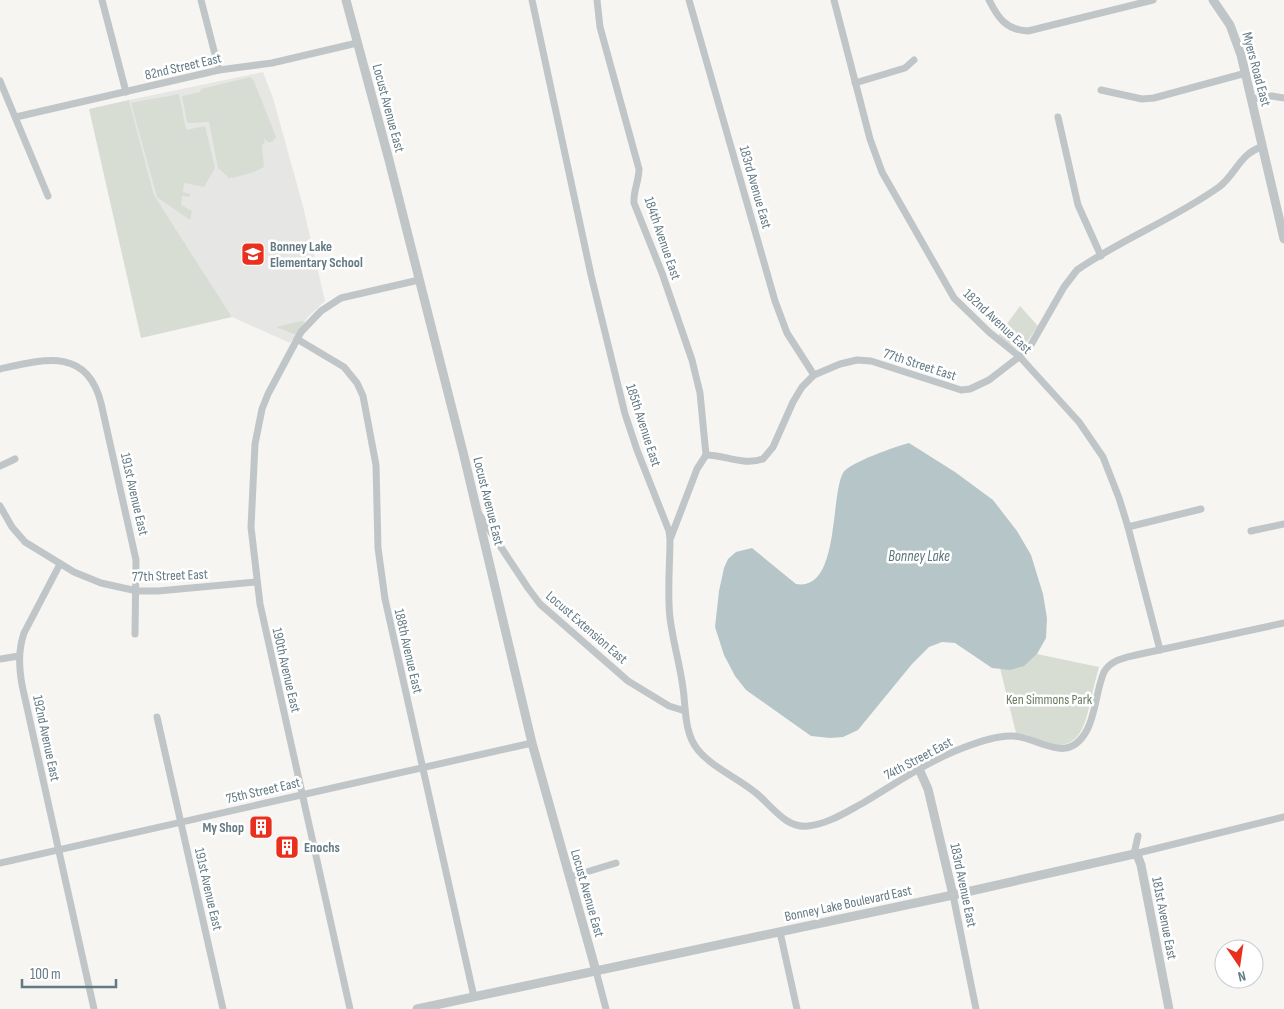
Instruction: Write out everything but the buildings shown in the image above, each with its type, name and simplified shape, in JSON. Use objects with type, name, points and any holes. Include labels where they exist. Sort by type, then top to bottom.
[{"type":"street","points":[[102,0],[126,92]]},
{"type":"street","points":[[201,0],[219,70]]},
{"type":"street","name":"Locust Avenue East","points":[[346,0],[389,160],[478,513],[532,743],[606,1009]]},
{"type":"street","name":"185th Avenue East","points":[[532,0],[591,275],[625,414],[633,440],[665,520],[670,539],[670,617],[684,690],[685,711],[694,744],[699,751],[754,791],[782,817]]},
{"type":"street","name":"184th Avenue East","points":[[597,0],[600,27],[638,169],[634,203],[662,273],[692,360],[700,393],[706,455]]},
{"type":"street","name":"183rd Avenue East","points":[[689,0],[775,301],[787,333],[814,375]]},
{"type":"street","name":"182nd Avenue East","points":[[834,0],[870,139],[882,172],[954,298],[989,332],[1020,357],[1078,422],[1103,458],[1128,527],[1160,650]]},
{"type":"street","points":[[989,0],[1001,21],[1011,28],[1022,31],[1154,0]]},
{"type":"street","name":"Myers Road East","points":[[1212,0],[1230,25],[1246,73],[1284,239]]},
{"type":"street","name":"82nd Street East","points":[[16,117],[219,70],[272,63],[357,43]]},
{"type":"street","points":[[855,84],[905,68],[914,60]]},
{"type":"street","points":[[1101,90],[1142,99],[1154,98],[1246,73]]},
{"type":"street","points":[[0,81],[48,196]]},
{"type":"street","points":[[1252,99],[1272,96],[1284,98]]},
{"type":"street","points":[[1058,116],[1078,205],[1101,256]]},
{"type":"street","name":"77th Street East","points":[[706,455],[716,455],[746,462],[759,461],[766,457],[773,447],[797,394],[814,375],[846,362],[863,360],[951,387],[966,390],[975,388],[989,380],[1028,350],[1072,274],[1221,185],[1248,153],[1262,146]]},
{"type":"street","name":"190th Avenue East","points":[[350,1009],[264,626],[256,582],[252,519],[254,454],[257,429],[268,394],[301,332],[321,310],[342,298],[419,280]]},
{"type":"street","name":"188th Avenue East","points":[[297,339],[344,367],[358,382],[364,396],[376,466],[378,548],[382,582],[474,997]]},
{"type":"street","name":"191st Avenue East","points":[[0,369],[56,360],[69,362],[80,368],[94,382],[98,391],[134,549],[137,591],[135,634]]},
{"type":"street","points":[[670,539],[697,469],[706,455]]},
{"type":"street","points":[[0,466],[15,459]]},
{"type":"street","points":[[0,506],[20,537],[60,564]]},
{"type":"street","points":[[1128,527],[1201,509]]},
{"type":"street","name":"Locust Extension East","points":[[478,513],[540,604],[628,681],[669,706],[685,711]]},
{"type":"street","points":[[1251,532],[1284,524]]},
{"type":"street","name":"77th Street East","points":[[60,564],[101,584],[137,591],[158,591],[256,582]]},
{"type":"street","name":"192nd Avenue East","points":[[60,564],[24,633],[19,656],[22,685],[94,1009]]},
{"type":"street","name":"74th Street East","points":[[782,817],[793,825],[799,826],[810,826],[835,818],[919,769],[956,750],[1005,736],[1027,738],[1057,749],[1072,746],[1087,731],[1101,678],[1108,666],[1120,659],[1284,623]]},
{"type":"street","points":[[0,660],[19,656]]},
{"type":"street","name":"191st Avenue East","points":[[157,717],[223,1009]]},
{"type":"street","name":"75th Street East","points":[[0,863],[532,743]]},
{"type":"street","name":"183rd Avenue East","points":[[919,769],[928,789],[953,895],[976,1009]]},
{"type":"street","name":"Bonney Lake Boulevard East","points":[[417,1009],[953,895],[1134,854],[1284,817]]},
{"type":"street","points":[[1134,854],[1138,836]]},
{"type":"street","name":"181st Avenue East","points":[[1134,854],[1138,857],[1141,865],[1168,1009]]},
{"type":"street","points":[[570,877],[616,863]]},
{"type":"street","points":[[780,932],[797,1009]]},
{"type":"shaded area","name":"Bonney Lake Elementary School","points":[[263,72],[273,98],[303,206],[325,301],[308,317],[290,343],[232,317],[154,195],[129,100]]},
{"type":"green space","points":[[250,77],[254,81],[276,137],[272,142],[268,142],[264,138],[265,142],[262,145],[264,167],[254,172],[231,177],[230,179],[218,168],[209,122],[187,122],[182,96],[200,92],[201,89]]},
{"type":"green space","points":[[179,94],[186,130],[205,126],[215,168],[204,187],[184,183],[183,192],[190,194],[190,197],[182,196],[181,205],[192,211],[190,220],[157,197],[131,103]]},
{"type":"green space","points":[[129,100],[154,195],[232,317],[141,338],[89,109]]},
{"type":"green space","points":[[1020,306],[1038,326],[1023,348],[1016,349],[998,336]]},
{"type":"green space","points":[[301,321],[305,322],[296,335],[276,327]]},
{"type":"green space","name":"Ken Simmons Park","points":[[1037,654],[1099,667],[1082,730],[1072,741],[1065,744],[1052,744],[1016,733],[1000,668],[1020,666]]},
{"type":"water","name":"Bonney Lake","points":[[909,443],[955,472],[993,500],[1017,531],[1031,555],[1043,594],[1047,618],[1046,638],[1037,654],[1024,666],[1010,670],[992,668],[955,643],[942,642],[929,647],[912,664],[858,730],[843,737],[811,736],[746,690],[735,676],[724,655],[715,627],[724,568],[728,559],[736,552],[752,548],[796,584],[810,582],[820,573],[827,558],[839,485],[843,473],[863,460]]},
{"type":"place","name":"Bonney Lake Elementary School","points":[[253,254]]},
{"type":"place","name":"My Shop","points":[[261,827]]},
{"type":"place","name":"Enochs","points":[[287,847]]}]
